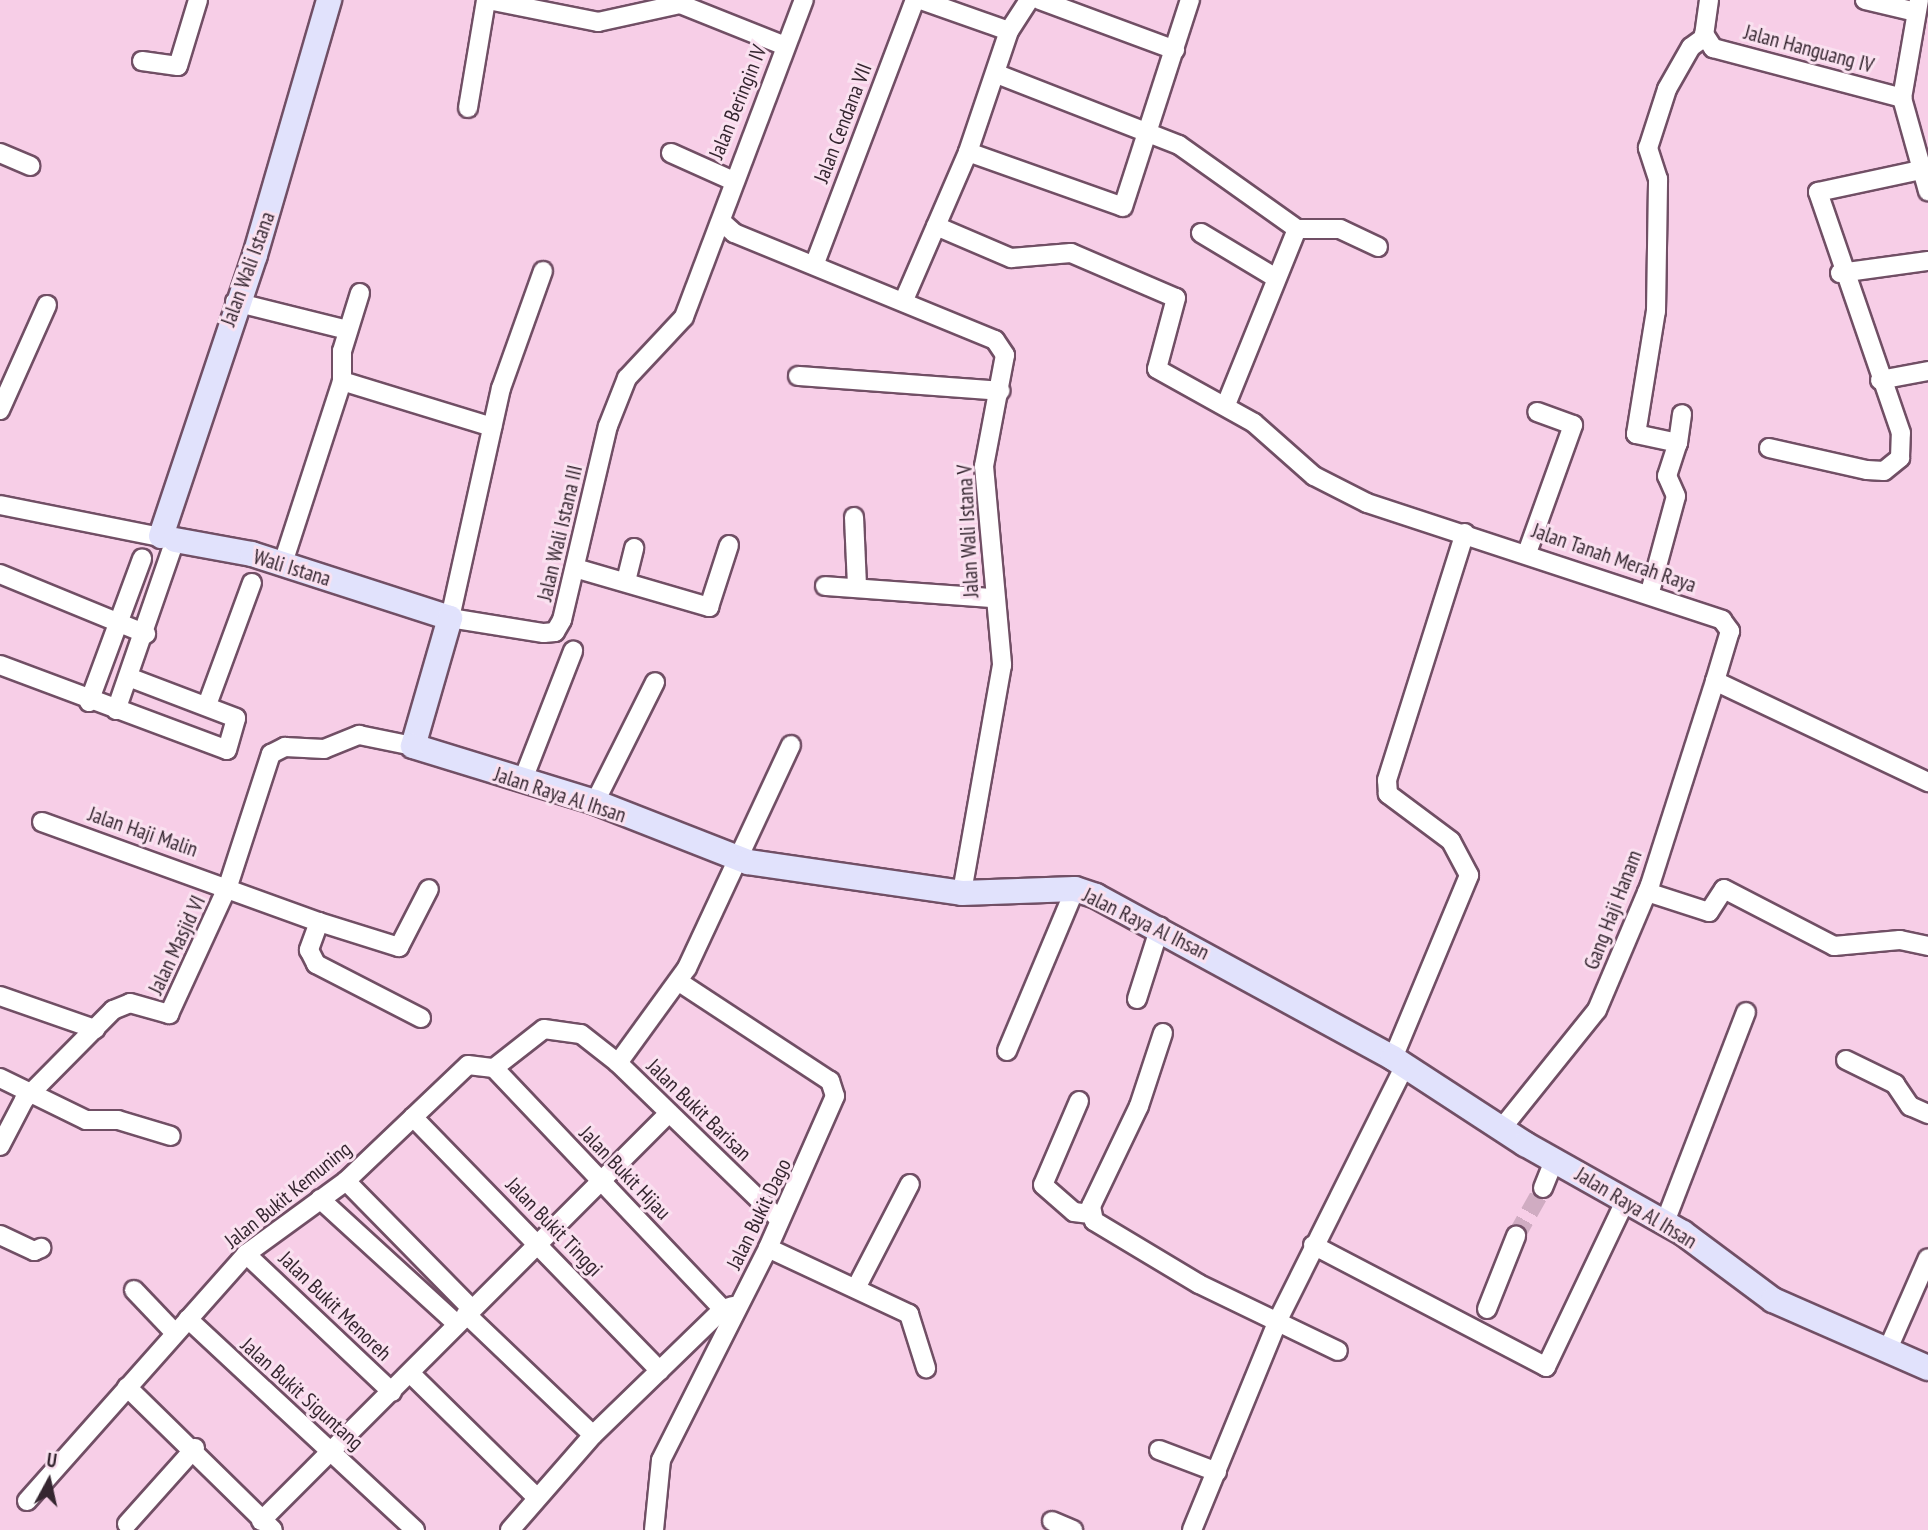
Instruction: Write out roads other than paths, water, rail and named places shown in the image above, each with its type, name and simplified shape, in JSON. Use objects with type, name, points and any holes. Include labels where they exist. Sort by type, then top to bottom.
[{"type":"street","points":[[142,61],[178,66],[198,0]]},
{"type":"street","name":"Jalan Wali Istana","points":[[168,538],[234,302],[256,255],[329,0]]},
{"type":"street","points":[[468,108],[487,0],[521,4],[598,22],[680,4],[785,46]]},
{"type":"street","name":"Jalan Beringin IV","points":[[723,223],[731,180],[804,0]]},
{"type":"street","name":"Jalan Cendana VII","points":[[816,263],[915,0]]},
{"type":"street","points":[[921,0],[1009,31]]},
{"type":"street","points":[[904,300],[968,152],[997,74],[1009,31],[1029,0]]},
{"type":"street","points":[[1040,0],[1175,50]]},
{"type":"street","points":[[968,152],[1116,208],[1128,202],[1147,131],[1190,0]]},
{"type":"street","points":[[1678,443],[1636,434],[1656,311],[1658,179],[1648,148],[1667,89],[1691,47],[1706,40],[1709,0]]},
{"type":"street","points":[[1865,0],[1918,6],[1902,98],[1925,169],[1928,191]]},
{"type":"street","name":"Jalan Hanguang IV","points":[[1706,40],[1902,98]]},
{"type":"street","points":[[997,74],[1179,145],[1297,229],[1340,229],[1378,247]]},
{"type":"street","points":[[0,153],[30,166]]},
{"type":"street","points":[[671,153],[731,180]]},
{"type":"street","points":[[1769,448],[1884,471],[1902,448],[1840,273],[1818,199],[1821,187],[1925,169]]},
{"type":"street","name":"Jalan Wali Istana V","points":[[723,223],[734,233],[816,263],[1001,344],[1000,391],[984,466],[993,598],[1002,665],[962,893]]},
{"type":"street","name":"Jalan Wali Istana III","points":[[450,618],[555,632],[575,568],[608,426],[627,378],[684,317],[723,223]]},
{"type":"street","name":"Jalan Tanah Merah Raya","points":[[936,226],[1011,258],[1071,253],[1176,298],[1157,369],[1226,405],[1345,495],[1650,592],[1722,620],[1730,631],[1715,681]]},
{"type":"street","points":[[1226,405],[1266,317],[1276,278],[1297,229]]},
{"type":"street","points":[[1200,233],[1276,278]]},
{"type":"street","points":[[1840,273],[1928,261]]},
{"type":"street","points":[[413,746],[450,618],[492,427],[542,271]]},
{"type":"street","points":[[283,564],[342,381],[347,330],[360,293]]},
{"type":"street","points":[[234,302],[347,330]]},
{"type":"street","points":[[0,410],[47,305]]},
{"type":"street","points":[[1880,380],[1928,371]]},
{"type":"street","points":[[798,376],[1000,391]]},
{"type":"street","points":[[342,381],[492,427]]},
{"type":"street","points":[[1527,553],[1573,425],[1537,412]]},
{"type":"street","points":[[1650,592],[1676,496],[1667,477],[1678,443],[1682,414]]},
{"type":"street","name":"Wali Istana","points":[[0,505],[283,564],[450,618]]},
{"type":"street","points":[[854,517],[857,587]]},
{"type":"street","points":[[1192,1530],[1217,1472],[1221,1450],[1278,1320],[1399,1061],[1469,876],[1451,841],[1388,794],[1387,780],[1465,533]]},
{"type":"street","points":[[116,710],[131,678],[146,634],[168,538]]},
{"type":"street","points":[[575,568],[709,607],[729,545]]},
{"type":"street","points":[[626,581],[634,548]]},
{"type":"street","points":[[89,702],[142,559]]},
{"type":"street","points":[[0,574],[146,634]]},
{"type":"street","points":[[207,705],[252,583]]},
{"type":"street","points":[[825,586],[993,598]]},
{"type":"street","points":[[522,782],[573,651]]},
{"type":"street","points":[[0,665],[89,702],[228,750],[236,718],[131,678]]},
{"type":"street","points":[[1715,681],[1928,782]]},
{"type":"street","name":"Gang Haji Hanam","points":[[1502,1128],[1597,1010],[1647,892],[1715,681]]},
{"type":"street","points":[[595,802],[655,682]]},
{"type":"street","name":"Jalan Raya Al Ihsan","points":[[278,750],[324,749],[359,735],[413,746],[522,782],[595,802],[744,860],[962,893],[1075,889],[1160,927],[1399,1061],[1554,1161],[1665,1222],[1773,1300],[1928,1368]]},
{"type":"street","points":[[494,1068],[544,1029],[565,1028],[618,1063],[679,982],[744,860],[791,746]]},
{"type":"street","name":"Jalan Masjid VI","points":[[0,1146],[32,1094],[121,1004],[169,1014],[228,886],[267,765],[278,750]]},
{"type":"street","name":"Jalan Haji Malin","points":[[42,822],[228,886],[319,922],[400,947],[429,889]]},
{"type":"street","points":[[1007,1051],[1075,889]]},
{"type":"street","points":[[1647,892],[1709,912],[1724,889],[1834,946],[1900,940],[1928,946]]},
{"type":"street","points":[[319,922],[309,950],[316,964],[421,1018]]},
{"type":"street","points":[[1137,999],[1160,927]]},
{"type":"street","name":"Jalan Bukit Dago","points":[[654,1530],[661,1460],[731,1307],[768,1248],[779,1219],[826,1125],[832,1085],[679,982]]},
{"type":"street","points":[[0,996],[95,1029]]},
{"type":"street","points":[[1665,1222],[1746,1012]]},
{"type":"street","points":[[1090,1214],[1139,1106],[1163,1033]]},
{"type":"street","points":[[1846,1060],[1895,1084],[1910,1106],[1928,1114]]},
{"type":"street","name":"Jalan Bukit Barisan","points":[[618,1063],[779,1219]]},
{"type":"street","name":"Jalan Bukit Kemuning","points":[[27,1501],[246,1254],[346,1181],[468,1065],[494,1068]]},
{"type":"street","name":"Jalan Bukit Hijau","points":[[494,1068],[598,1178],[731,1307]]},
{"type":"street","points":[[0,1078],[86,1120],[118,1120],[171,1136]]},
{"type":"street","points":[[1079,1101],[1043,1185],[1074,1212],[1090,1214],[1106,1233],[1338,1351]]},
{"type":"street","points":[[127,1387],[195,1448],[267,1525],[598,1178],[669,1113]]},
{"type":"street","name":"Jalan Bukit Tinggi","points":[[414,1117],[539,1242],[660,1371]]},
{"type":"street","points":[[1543,1188],[1554,1161]]},
{"type":"street","points":[[346,1181],[465,1315]]},
{"type":"street","points":[[856,1287],[910,1184]]},
{"type":"street","points":[[320,1199],[465,1315],[593,1435]]},
{"type":"street","points":[[1313,1245],[1546,1367],[1626,1199]]},
{"type":"street","points":[[0,1234],[34,1251],[41,1248]]},
{"type":"street","points":[[1487,1309],[1516,1236]]},
{"type":"street","points":[[768,1248],[909,1314],[926,1368]]},
{"type":"street","name":"Jalan Bukit Menoreh","points":[[246,1254],[392,1392]]},
{"type":"street","points":[[1888,1349],[1928,1258]]},
{"type":"street","name":"Jalan Bukit Siguntang","points":[[134,1290],[181,1326],[331,1457],[366,1480],[415,1530]]},
{"type":"street","points":[[510,1530],[593,1435],[731,1307]]},
{"type":"street","name":"Jalan Bukit Menoreh","points":[[410,1373],[537,1499]]},
{"type":"street","points":[[127,1524],[195,1448]]},
{"type":"street","points":[[1160,1450],[1217,1472]]},
{"type":"street","points":[[1052,1521],[1073,1530]]},
{"type":"tunnel","points":[[1516,1236],[1543,1188]]}]
